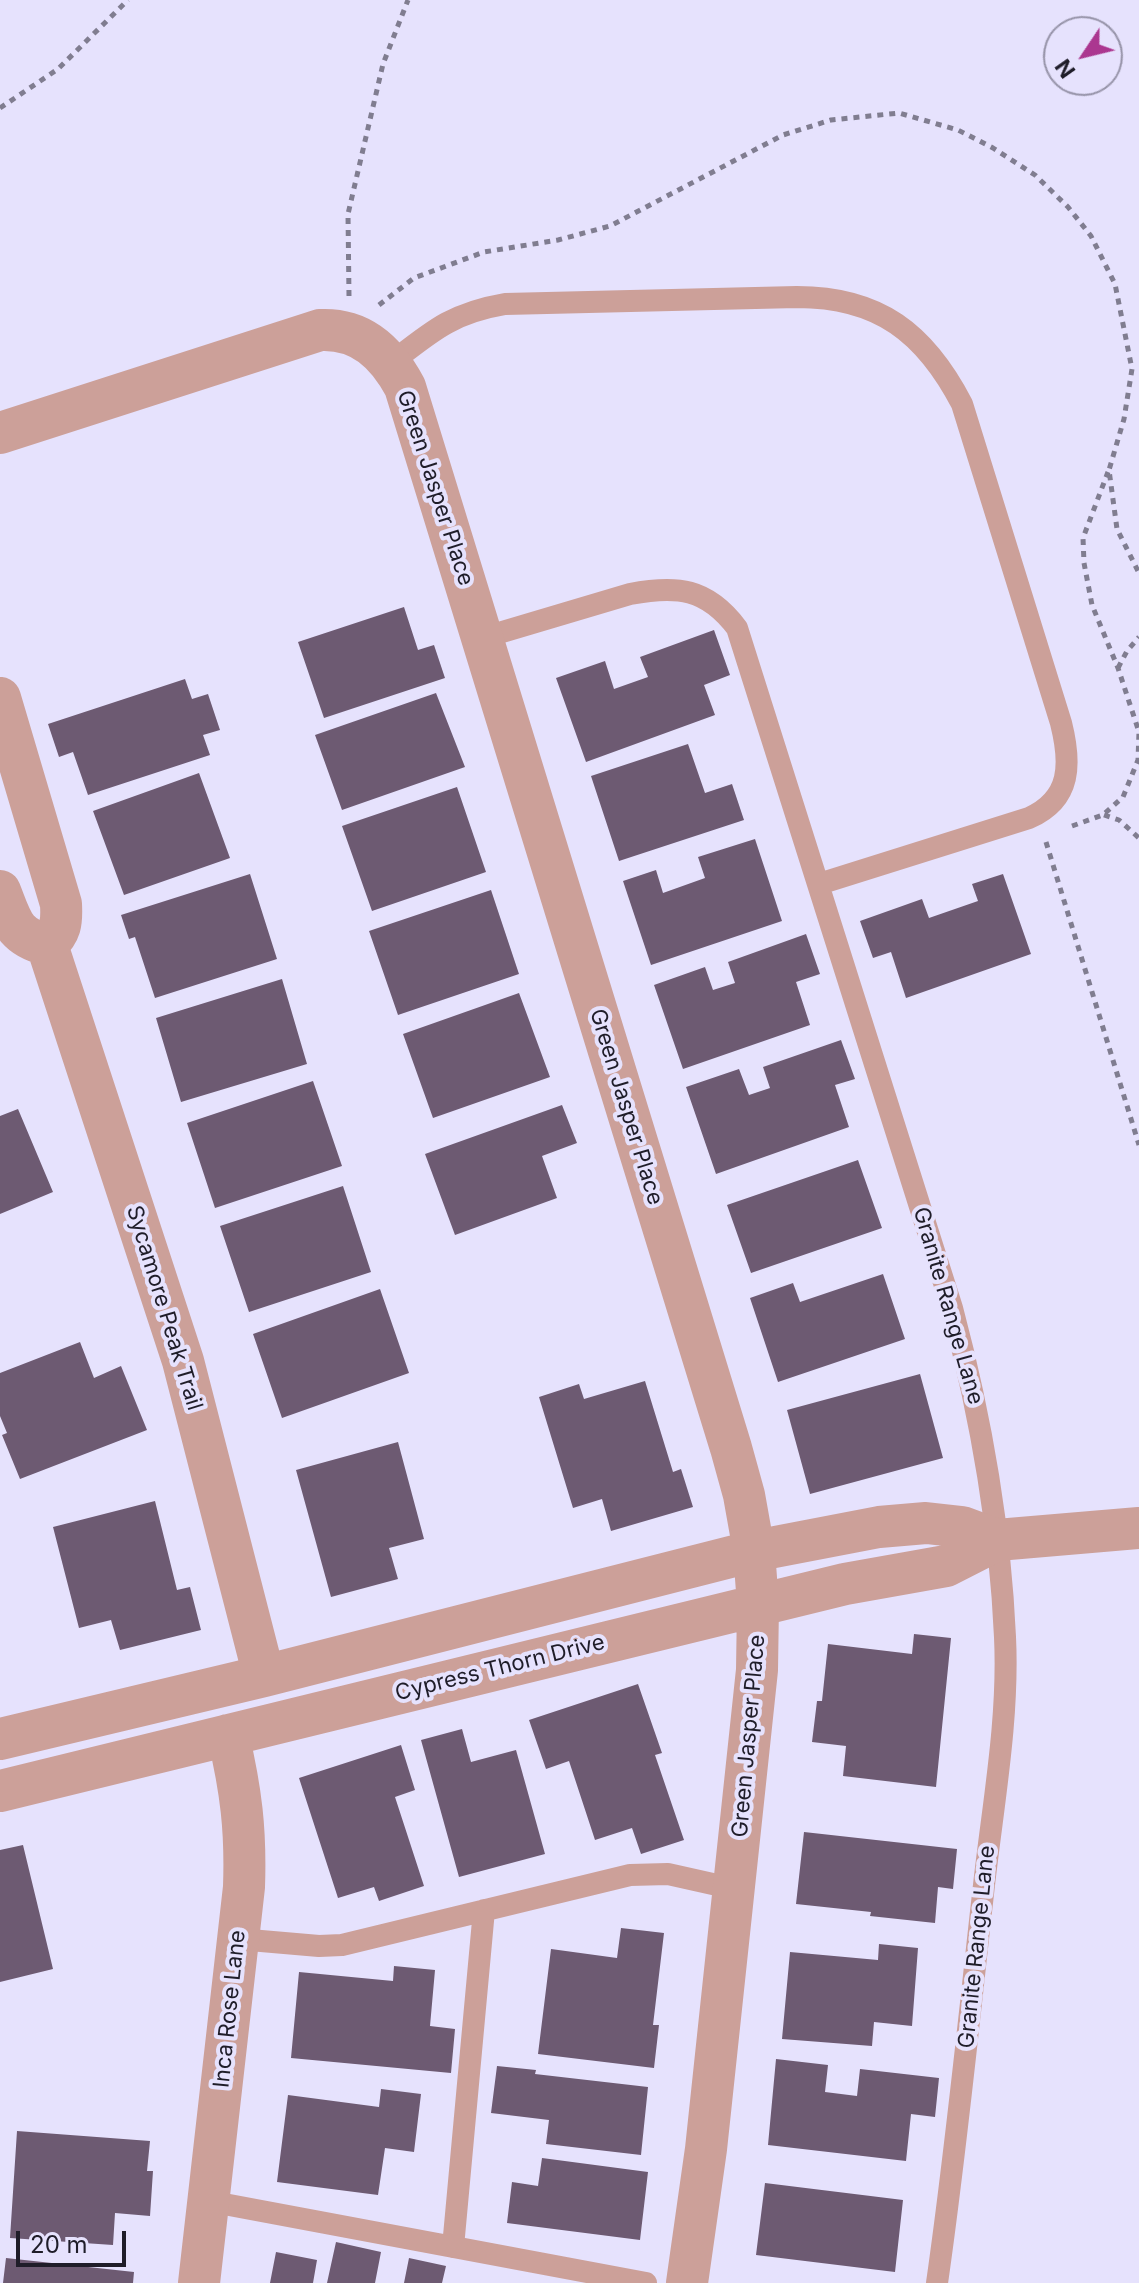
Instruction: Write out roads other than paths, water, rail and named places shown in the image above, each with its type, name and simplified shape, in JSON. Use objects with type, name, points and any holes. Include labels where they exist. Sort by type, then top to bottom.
[{"type":"street","name":"Green Jasper Place","points":[[0,433],[320,330],[335,329],[359,310],[367,341],[382,352],[405,387],[731,1448],[744,1495],[754,1551],[758,1605],[757,1670],[706,2149],[687,2283]]},
{"type":"street","points":[[0,698],[61,904],[62,921],[58,935],[47,945],[29,941],[19,934],[0,891]]},
{"type":"street","name":"Sycamore Peak Trail","points":[[47,945],[183,1361],[264,1676]]},
{"type":"street","name":"Cypress Thorn Drive","points":[[0,1739],[264,1676],[754,1551],[879,1527],[926,1523],[962,1527],[997,1540],[1139,1528]]},
{"type":"street","name":"Cypress Thorn Drive","points":[[0,1791],[845,1584],[946,1566],[997,1540]]},
{"type":"street","name":"Inca Rose Lane","points":[[199,2283],[244,1887],[245,1824],[228,1735]]},
{"type":"lane","points":[[391,363],[450,318],[505,304],[823,297],[872,310],[915,337],[936,359],[962,404],[1061,723],[1068,765],[1064,783],[1050,806],[1041,813],[819,884]]},
{"type":"lane","name":"Granite Range Lane","points":[[482,638],[655,589],[694,593],[710,600],[725,612],[737,628],[952,1308],[973,1388],[989,1470],[1005,1640],[1000,1739],[949,2202],[937,2283]]},
{"type":"lane","points":[[238,1939],[342,1945],[630,1875],[668,1874],[735,1889]]},
{"type":"lane","points":[[453,2247],[484,1910]]},
{"type":"lane","points":[[208,2201],[646,2283]]}]
